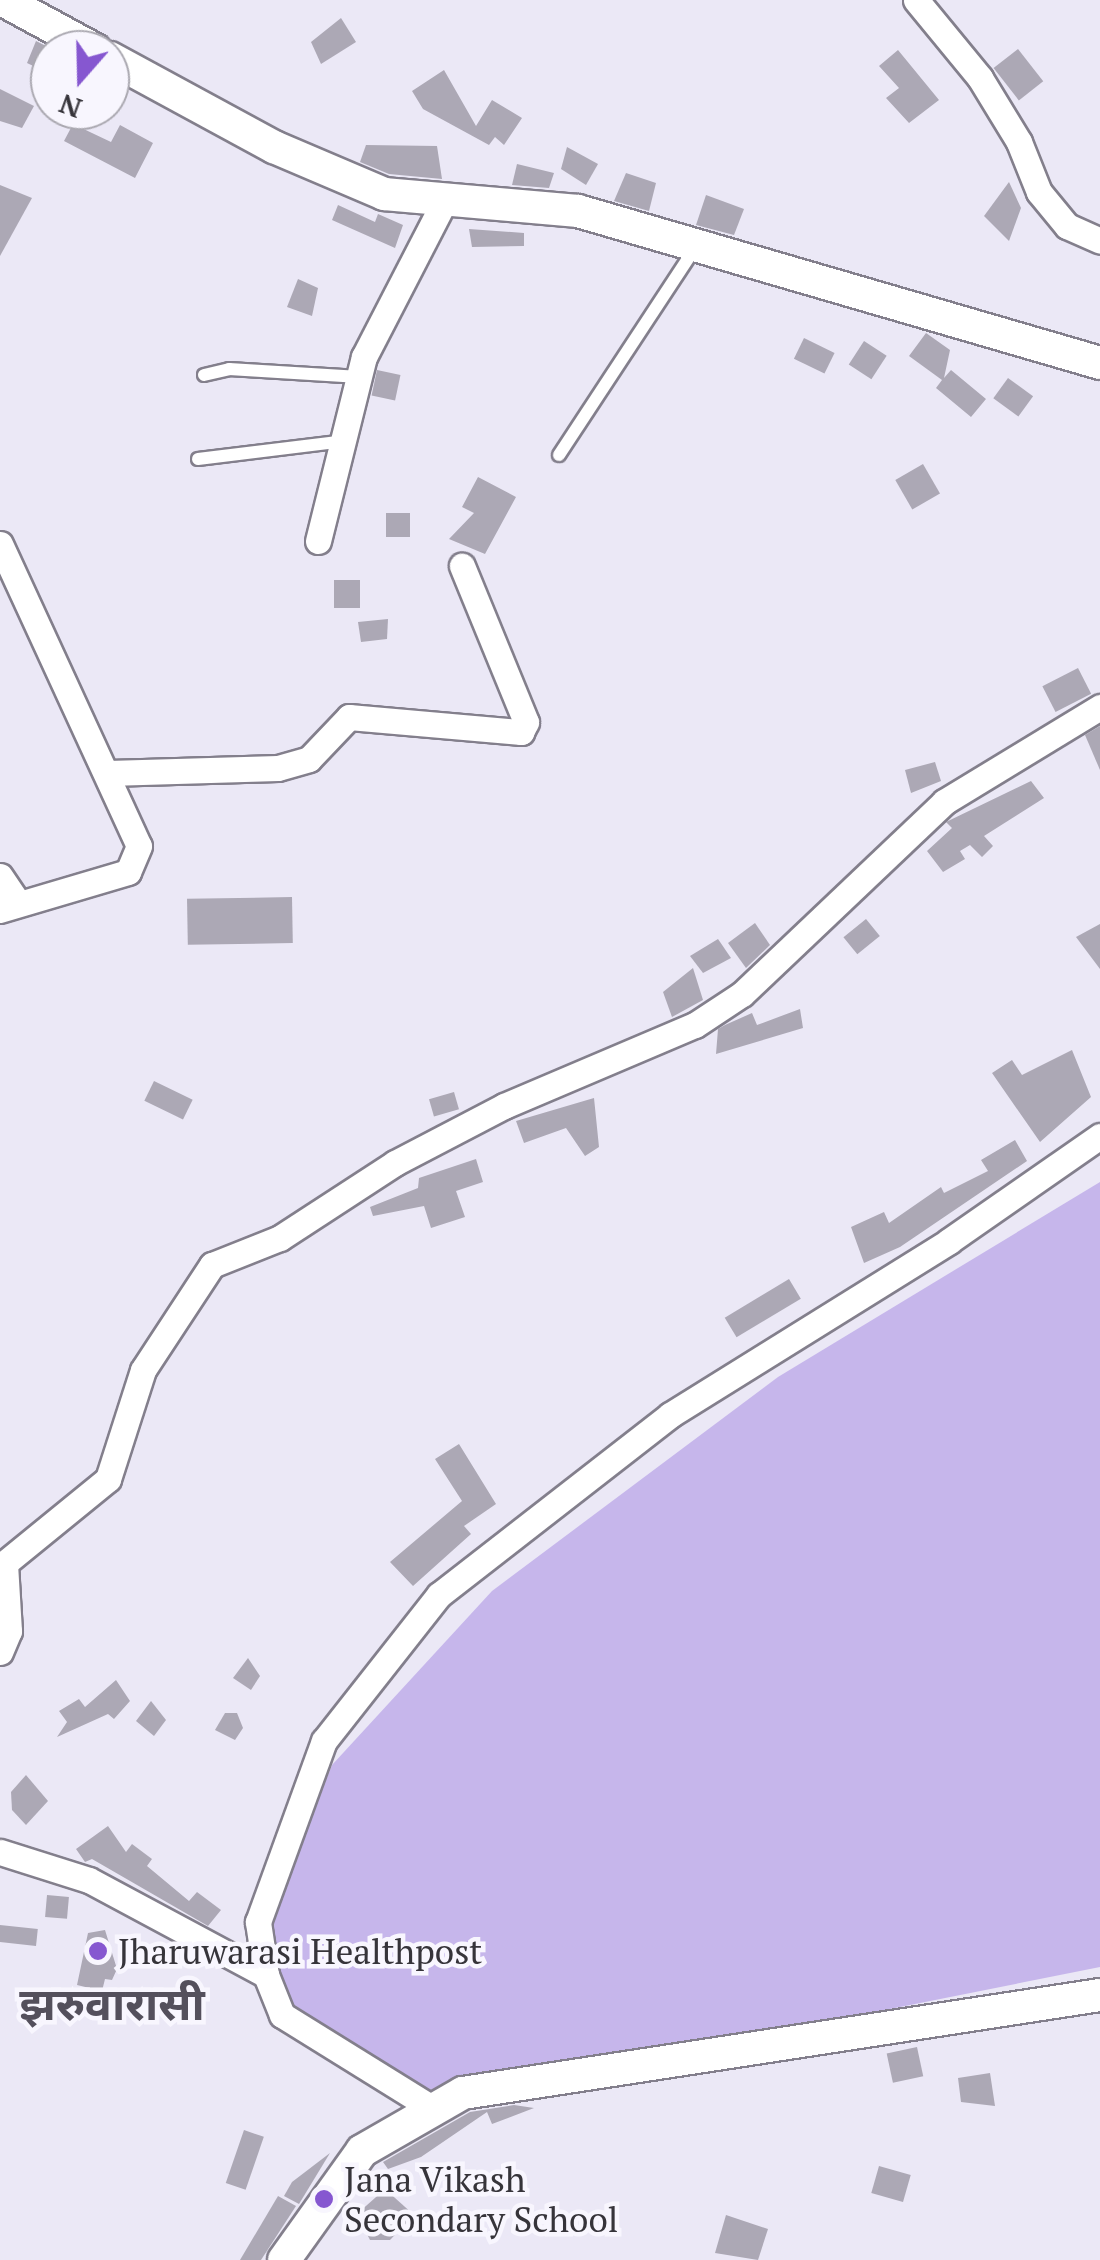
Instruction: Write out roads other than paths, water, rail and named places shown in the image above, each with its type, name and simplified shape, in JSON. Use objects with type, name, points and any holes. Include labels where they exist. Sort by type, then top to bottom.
[{"type":"street","points":[[3,0],[59,30]]},
{"type":"street","points":[[916,0],[980,78],[1019,142],[1039,192],[1067,226],[1100,241]]},
{"type":"street","points":[[130,69],[274,147],[384,194],[578,211],[1100,364]]},
{"type":"street","points":[[318,541],[360,377],[446,200]]},
{"type":"street","points":[[0,544],[139,846],[138,860],[128,872],[9,906],[0,876]]},
{"type":"street","points":[[108,773],[278,768],[308,759],[350,717],[521,732],[526,722],[462,566]]},
{"type":"street","points":[[0,1652],[8,1631],[2,1561],[108,1478],[143,1370],[212,1266],[280,1238],[456,1130],[696,1025],[742,994],[944,802],[1100,707]]},
{"type":"street","points":[[432,2108],[282,2015],[266,1975],[258,1922],[324,1741],[440,1595],[670,1415],[949,1241],[1100,1136]]},
{"type":"street","points":[[0,1852],[89,1880],[266,1975]]},
{"type":"street","points":[[284,2260],[362,2151],[463,2093],[1100,1996]]},
{"type":"lane","points":[[559,455],[697,246]]},
{"type":"lane","points":[[204,375],[229,369],[360,377]]},
{"type":"lane","points":[[198,460],[345,441]]},
{"type":"place","name":"Jharuwarasi Healthpost","points":[[98,1951]]},
{"type":"place","name":"Jana Vikash Secondary School","points":[[324,2199]]},
{"type":"district","name":"झरुवारासी","points":[[112,2004]]}]
